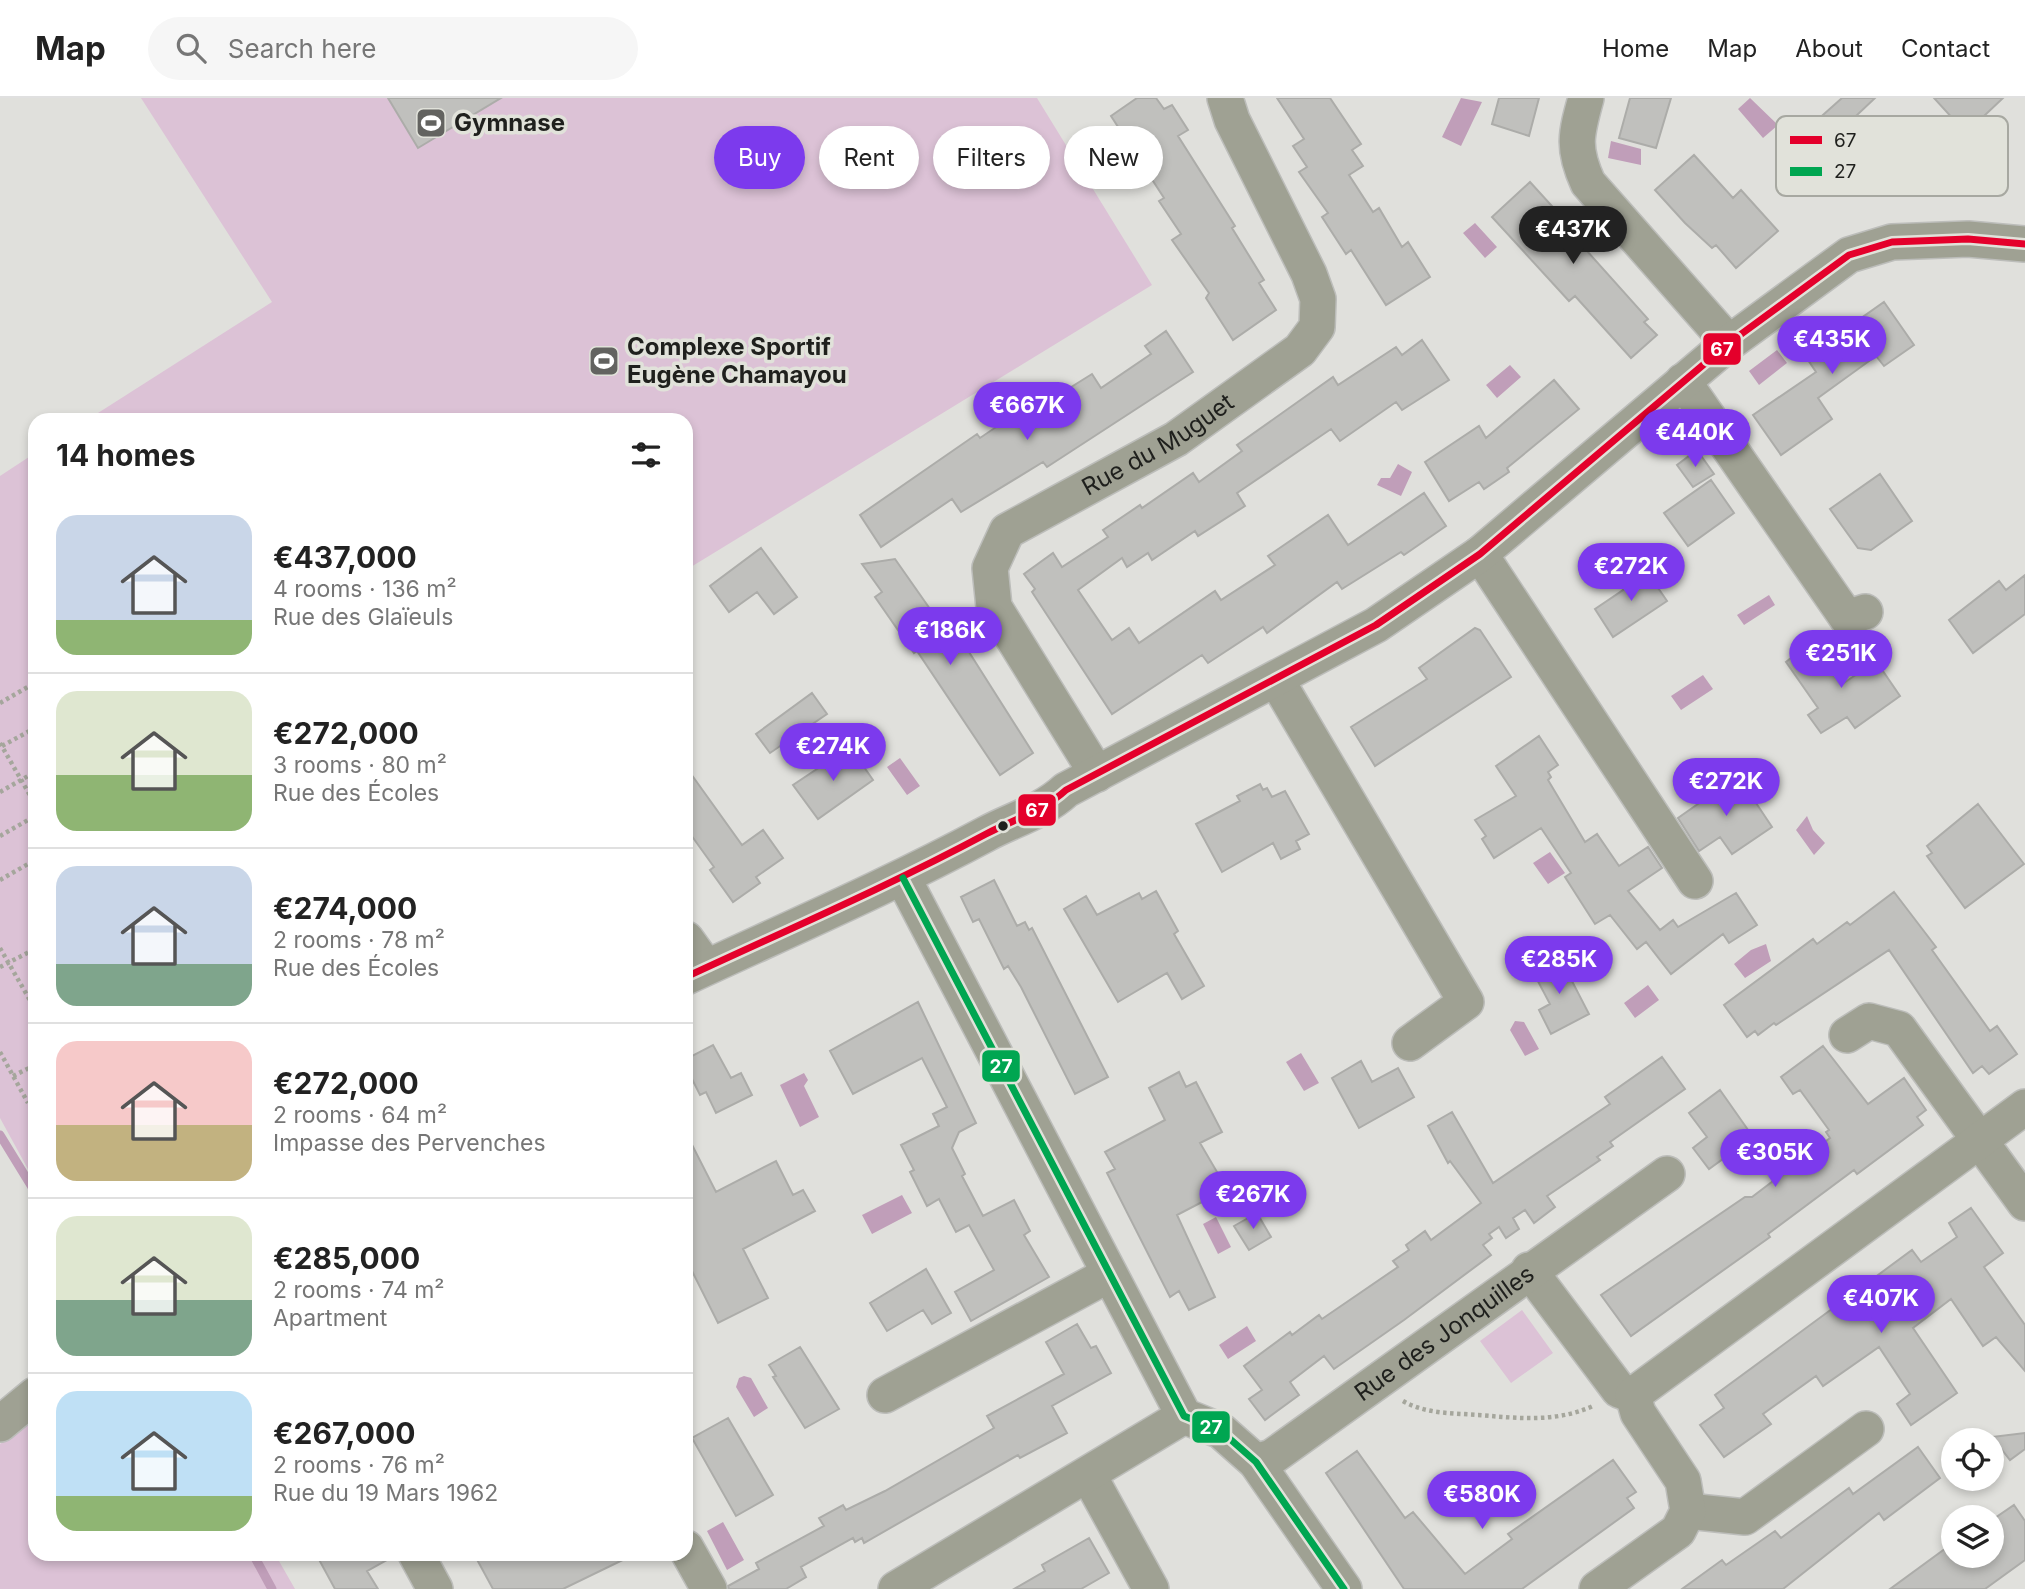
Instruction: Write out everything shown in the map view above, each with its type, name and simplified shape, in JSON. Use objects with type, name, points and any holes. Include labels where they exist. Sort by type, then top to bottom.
[{"type":"street","name":"Rue du Muguet","points":[[1097,774],[994,607],[990,568],[1007,531],[1176,439],[1300,350],[1317,327],[1318,299],[1309,274],[1232,120],[1226,98]]},
{"type":"street","points":[[1586,98],[1576,134],[1577,158],[1588,183],[1729,343]]},
{"type":"street","points":[[696,972],[902,878],[1051,804],[1066,790],[1376,625],[1480,554],[1729,343],[1849,255],[1892,242],[1968,239],[2025,244]]},
{"type":"street","points":[[1683,381],[1847,618],[1866,612]]},
{"type":"street","points":[[1480,554],[1696,881]]},
{"type":"street","points":[[1276,679],[1466,1003],[1410,1043]]},
{"type":"street","points":[[902,878],[1184,1416],[1221,1431],[1256,1462],[1344,1589]]},
{"type":"street","points":[[1412,911],[1425,915],[1452,933],[1475,970]]},
{"type":"street","points":[[1847,1035],[1869,1021],[1899,1029],[2025,1203]]},
{"type":"street","points":[[1626,1392],[2025,1107]]},
{"type":"street","points":[[1529,1270],[1667,1174]]},
{"type":"street","name":"Rue des Jonquilles","points":[[1256,1462],[1272,1458],[1529,1270],[1626,1392],[1683,1481],[1688,1511]]},
{"type":"street","points":[[885,1395],[1108,1275]]},
{"type":"street","points":[[0,1424],[28,1401]]},
{"type":"street","points":[[900,1588],[1089,1476],[1184,1416]]},
{"type":"street","points":[[1597,1589],[1678,1531],[1688,1511],[1745,1517],[1866,1429]]},
{"type":"street","points":[[1089,1476],[1151,1589]]},
{"type":"street","points":[[693,1560],[709,1589]]},
{"type":"street","points":[[420,1561],[435,1589]]},
{"type":"path","points":[[0,703],[28,687]]},
{"type":"path","points":[[28,732],[1,746],[28,792]]},
{"type":"path","points":[[0,792],[28,776]]},
{"type":"path","points":[[0,836],[28,820]]},
{"type":"path","points":[[0,880],[28,864]]},
{"type":"path","points":[[0,948],[28,997]]},
{"type":"path","points":[[0,967],[28,953]]},
{"type":"path","points":[[0,1052],[28,1103]]},
{"type":"path","points":[[13,1076],[28,1068]]},
{"type":"path","points":[[1380,1378],[1394,1396],[1421,1409],[1515,1420],[1537,1419],[1583,1410],[1626,1392]]},
{"type":"shaded area","name":"Complexe Sportif Eugène Chamayou","points":[[141,98],[1037,98],[1064,142],[1064,189],[1093,189],[1152,285],[693,566],[693,413],[98,413],[272,302]]},
{"type":"shaded area","points":[[1461,98],[1482,102],[1461,146],[1442,137]]},
{"type":"shaded area","points":[[1750,98],[1776,123],[1776,127],[1763,138],[1738,109]]},
{"type":"shaded area","points":[[1611,141],[1641,149],[1641,165],[1608,158]]},
{"type":"shaded area","points":[[1475,223],[1497,247],[1485,258],[1463,233]]},
{"type":"shaded area","points":[[1777,350],[1787,363],[1759,385],[1749,371]]},
{"type":"shaded area","points":[[1510,365],[1521,377],[1497,398],[1486,385]]},
{"type":"shaded area","points":[[28,458],[28,1169],[0,1118],[0,476]]},
{"type":"shaded area","points":[[1398,464],[1412,472],[1401,496],[1377,485],[1381,478],[1390,478]]},
{"type":"shaded area","points":[[1769,595],[1775,605],[1744,625],[1737,615]]},
{"type":"shaded area","points":[[1703,675],[1713,689],[1681,710],[1671,696]]},
{"type":"shaded area","points":[[900,758],[920,786],[907,795],[887,767]]},
{"type":"shaded area","points":[[1807,816],[1813,830],[1825,843],[1814,855],[1796,830]]},
{"type":"shaded area","points":[[1550,852],[1565,873],[1548,884],[1533,863]]},
{"type":"shaded area","points":[[1766,944],[1771,961],[1745,978],[1734,964],[1751,950]]},
{"type":"shaded area","points":[[1648,985],[1659,1000],[1635,1018],[1624,1003]]},
{"type":"shaded area","points":[[1515,1021],[1524,1022],[1539,1049],[1525,1056],[1510,1030]]},
{"type":"shaded area","points":[[1301,1053],[1319,1083],[1304,1091],[1286,1062]]},
{"type":"shaded area","points":[[804,1073],[808,1080],[804,1086],[819,1117],[800,1127],[780,1085]]},
{"type":"shaded area","points":[[902,1195],[912,1213],[872,1234],[862,1215]]},
{"type":"shaded area","points":[[1216,1217],[1231,1247],[1218,1254],[1203,1224]]},
{"type":"shaded area","points":[[1522,1310],[1553,1353],[1511,1383],[1480,1341]]},
{"type":"shaded area","points":[[1247,1326],[1256,1341],[1228,1359],[1219,1345]]},
{"type":"shaded area","points":[[739,1378],[751,1378],[768,1408],[754,1417],[736,1387]]},
{"type":"shaded area","points":[[28,1422],[28,1561],[279,1561],[295,1589],[0,1589],[0,1444]]},
{"type":"shaded area","points":[[723,1522],[744,1560],[727,1570],[707,1531]]},
{"type":"building","name":"Gymnase","points":[[388,98],[501,98],[418,148]]},
{"type":"building","points":[[1137,98],[1156,98],[1164,109],[1172,105],[1188,130],[1178,136],[1235,226],[1232,228],[1264,280],[1259,283],[1276,310],[1233,340],[1206,298],[1209,293],[1172,240],[1181,234],[1159,201],[1164,198],[1158,189],[1163,189],[1163,126],[1117,126],[1111,116]]},
{"type":"building","points":[[1277,98],[1330,98],[1361,144],[1352,150],[1363,166],[1349,175],[1373,212],[1379,208],[1402,247],[1408,242],[1430,277],[1386,305],[1351,250],[1346,254],[1322,217],[1328,213],[1299,172],[1307,167],[1293,146],[1304,139]]},
{"type":"building","points":[[1499,98],[1539,98],[1529,136],[1492,124]]},
{"type":"building","points":[[1630,98],[1671,98],[1656,148],[1619,138]]},
{"type":"building","points":[[1842,98],[1875,98],[1858,116],[1822,116]]},
{"type":"building","points":[[1934,98],[2003,98],[1984,116],[1950,116]]},
{"type":"building","points":[[1694,155],[1733,198],[1741,190],[1778,231],[1736,268],[1716,245],[1712,248],[1685,223],[1655,190]]},
{"type":"building","points":[[1530,182],[1570,226],[1573,222],[1594,245],[1587,251],[1648,319],[1644,322],[1657,335],[1631,358],[1575,296],[1569,301],[1492,217]]},
{"type":"building","points":[[1884,302],[1914,345],[1884,366],[1876,356],[1818,398],[1832,419],[1781,455],[1753,415],[1816,372],[1806,357]]},
{"type":"building","points":[[1166,331],[1193,372],[1047,467],[1043,462],[961,512],[952,499],[881,547],[860,515],[977,434],[980,438],[1008,419],[1012,424],[1092,374],[1101,388],[1151,354],[1145,346]]},
{"type":"building","points":[[1422,340],[1449,380],[1402,410],[1396,402],[1340,441],[1331,429],[1237,493],[1245,506],[1198,536],[1195,531],[1152,560],[1148,553],[1127,567],[1122,558],[1078,590],[1112,640],[1129,628],[1139,643],[1215,591],[1221,600],[1275,565],[1268,556],[1328,515],[1348,545],[1424,493],[1446,526],[1404,555],[1401,552],[1342,589],[1337,582],[1267,633],[1263,627],[1208,663],[1202,655],[1112,714],[1032,592],[1035,589],[1024,574],[1053,553],[1062,567],[1108,537],[1103,530],[1140,505],[1142,508],[1193,473],[1199,482],[1242,451],[1237,445],[1333,377],[1338,385],[1396,347],[1402,355]]},
{"type":"building","points":[[1554,380],[1579,409],[1507,468],[1509,472],[1484,489],[1479,482],[1449,501],[1425,462],[1479,426],[1486,438]]},
{"type":"building","points":[[1697,450],[1714,474],[1693,487],[1677,465]]},
{"type":"building","points":[[1880,474],[1912,521],[1871,550],[1858,548],[1830,509]]},
{"type":"building","points":[[1711,480],[1734,513],[1688,546],[1664,513]]},
{"type":"building","points":[[761,548],[797,597],[774,614],[757,592],[729,612],[710,586]]},
{"type":"building","points":[[895,559],[956,646],[962,641],[1033,753],[1000,775],[917,651],[914,653],[875,597],[882,592],[862,564]]},
{"type":"building","points":[[1645,569],[1667,601],[1613,637],[1595,609],[1623,590],[1621,585]]},
{"type":"building","points":[[2025,575],[2025,614],[1973,653],[1949,620],[1999,581],[2006,590]]},
{"type":"building","points":[[1475,628],[1480,630],[1511,677],[1375,766],[1351,727],[1427,679],[1419,668]]},
{"type":"building","points":[[1811,642],[1844,683],[1876,661],[1900,696],[1855,728],[1847,717],[1821,733],[1808,715],[1818,708],[1786,662]]},
{"type":"building","points":[[812,693],[827,714],[770,753],[756,734]]},
{"type":"building","points":[[1539,736],[1558,765],[1548,772],[1551,777],[1548,780],[1585,842],[1597,834],[1619,866],[1648,847],[1662,868],[1628,891],[1660,930],[1673,920],[1678,927],[1736,893],[1757,925],[1729,943],[1723,934],[1671,974],[1646,942],[1637,949],[1610,915],[1595,924],[1565,877],[1571,873],[1541,828],[1494,858],[1482,839],[1486,836],[1475,820],[1516,796],[1496,766]]},
{"type":"building","points":[[850,747],[873,780],[818,819],[793,785]]},
{"type":"building","points":[[1738,776],[1772,827],[1732,854],[1720,837],[1699,851],[1678,818]]},
{"type":"building","points":[[693,777],[742,845],[763,830],[783,858],[756,877],[760,883],[733,902],[710,870],[714,867],[693,838]]},
{"type":"building","points":[[1260,784],[1263,790],[1267,788],[1272,797],[1285,791],[1309,834],[1296,841],[1300,849],[1281,859],[1273,843],[1222,872],[1196,824],[1240,801],[1237,796]]},
{"type":"building","points":[[1978,804],[2024,864],[1965,908],[1927,856],[1932,853],[1927,846]]},
{"type":"building","points":[[994,880],[1017,926],[1025,922],[1029,930],[1032,928],[1108,1077],[1075,1094],[1021,987],[1008,966],[1004,969],[979,919],[973,922],[961,897]]},
{"type":"building","points":[[1156,891],[1178,931],[1174,934],[1204,986],[1182,999],[1167,973],[1118,1002],[1064,909],[1086,896],[1097,915],[1139,893],[1142,899]]},
{"type":"building","points":[[1894,892],[1936,947],[1932,950],[1990,1031],[1997,1026],[2017,1054],[1989,1074],[1982,1066],[1973,1073],[1889,950],[1776,1025],[1774,1023],[1758,1035],[1755,1031],[1747,1037],[1724,1005],[1813,939],[1817,944],[1847,922],[1850,925]]},
{"type":"building","points":[[1559,956],[1589,1014],[1551,1034],[1539,1010],[1550,1004],[1532,970]]},
{"type":"building","points":[[918,1002],[976,1123],[959,1132],[952,1148],[965,1174],[962,1176],[983,1216],[1014,1200],[1030,1231],[1024,1235],[1049,1277],[971,1321],[955,1292],[994,1270],[969,1225],[956,1232],[939,1199],[927,1206],[910,1172],[914,1170],[901,1145],[939,1126],[933,1114],[947,1107],[922,1058],[853,1094],[830,1051]]},
{"type":"building","points":[[713,1045],[731,1078],[741,1073],[752,1095],[716,1113],[706,1092],[700,1095],[693,1081],[693,1055]]},
{"type":"building","points":[[1823,1046],[1868,1104],[1904,1078],[1926,1110],[1917,1117],[1923,1125],[1857,1174],[1854,1170],[1768,1234],[1770,1237],[1631,1336],[1601,1295],[1745,1197],[1752,1197],[1830,1138],[1826,1132],[1829,1130],[1800,1090],[1793,1094],[1781,1077]]},
{"type":"building","points":[[1662,1057],[1685,1089],[1610,1142],[1613,1146],[1597,1157],[1600,1160],[1547,1196],[1555,1207],[1534,1223],[1525,1210],[1513,1218],[1519,1229],[1506,1238],[1499,1227],[1489,1234],[1492,1238],[1483,1245],[1491,1255],[1404,1320],[1334,1369],[1324,1356],[1290,1382],[1299,1395],[1265,1420],[1249,1399],[1262,1390],[1244,1366],[1290,1332],[1292,1335],[1319,1315],[1322,1319],[1398,1267],[1393,1261],[1409,1250],[1406,1245],[1425,1231],[1431,1240],[1481,1203],[1450,1161],[1448,1163],[1428,1126],[1452,1112],[1493,1183],[1610,1104],[1605,1097]]},
{"type":"building","points":[[1361,1061],[1372,1082],[1398,1068],[1414,1097],[1359,1128],[1332,1078]]},
{"type":"building","points":[[1179,1072],[1186,1087],[1196,1082],[1222,1132],[1200,1143],[1227,1189],[1177,1215],[1215,1297],[1189,1310],[1179,1291],[1170,1297],[1107,1173],[1115,1169],[1105,1152],[1165,1120],[1149,1088]]},
{"type":"building","points":[[1720,1090],[1753,1137],[1709,1169],[1693,1148],[1707,1137],[1689,1113]]},
{"type":"building","points":[[693,1147],[716,1192],[776,1161],[793,1195],[803,1190],[815,1211],[743,1249],[768,1298],[718,1323],[693,1273]]},
{"type":"building","points":[[1971,1208],[2003,1253],[1984,1267],[2025,1325],[2025,1371],[1996,1337],[1983,1346],[1951,1299],[1913,1328],[1957,1393],[1911,1425],[1897,1404],[1910,1394],[1879,1347],[1823,1386],[1816,1376],[1763,1414],[1771,1424],[1724,1457],[1700,1425],[1724,1408],[1715,1395],[1912,1250],[1921,1262],[1957,1237],[1949,1223]]},
{"type":"building","points":[[1257,1213],[1271,1237],[1249,1250],[1234,1226]]},
{"type":"building","points":[[926,1269],[951,1313],[932,1324],[923,1310],[887,1331],[870,1303]]},
{"type":"building","points":[[1077,1324],[1091,1348],[1096,1346],[1111,1373],[1052,1406],[1067,1433],[1020,1458],[1018,1455],[864,1543],[862,1538],[855,1542],[853,1538],[801,1567],[806,1577],[786,1589],[729,1589],[728,1586],[759,1569],[756,1563],[824,1526],[819,1518],[843,1505],[846,1510],[885,1491],[994,1428],[987,1416],[1064,1374],[1046,1342]]},
{"type":"building","points":[[800,1347],[839,1409],[805,1428],[773,1377],[776,1376],[769,1365]]},
{"type":"building","points":[[728,1418],[773,1495],[736,1516],[693,1437]]},
{"type":"building","points":[[2025,1433],[2025,1449],[2010,1460],[2004,1452],[2004,1436]]},
{"type":"building","points":[[1918,1447],[1940,1478],[1884,1520],[1879,1513],[1783,1589],[1682,1589],[1722,1560],[1726,1565],[1775,1531],[1781,1538],[1849,1488],[1853,1494]]},
{"type":"building","points":[[1357,1451],[1405,1518],[1413,1512],[1465,1574],[1512,1539],[1508,1534],[1613,1460],[1636,1492],[1627,1498],[1634,1508],[1522,1589],[1404,1589],[1326,1473]]},
{"type":"building","points":[[2014,1505],[2025,1521],[2025,1560],[1985,1589],[1890,1589],[1941,1552],[1941,1568],[2004,1568],[2004,1512]]},
{"type":"building","points":[[1089,1538],[1109,1573],[1081,1589],[1014,1589],[1045,1571],[1042,1565]]},
{"type":"building","points":[[320,1561],[385,1561],[367,1571],[378,1589],[335,1589]]},
{"type":"building","points":[[478,1561],[621,1561],[563,1589],[493,1589]]},
{"type":"waterway","points":[[0,1135],[28,1181]]},
{"type":"waterway","points":[[257,1561],[272,1589]]},
{"type":"transit line","name":"67","points":[[693,974],[875,890],[1038,810],[1066,790],[1376,625],[1480,554],[1729,343],[1849,255],[1892,242],[1968,239],[2025,244]]},
{"type":"transit line","name":"27","points":[[903,878],[1184,1416],[1221,1431],[1256,1462],[1344,1589]]},
{"type":"place","name":"Gymnase","points":[[431,123]]},
{"type":"place","name":"Complexe Sportif Eugène Chamayou","points":[[604,361]]}]
